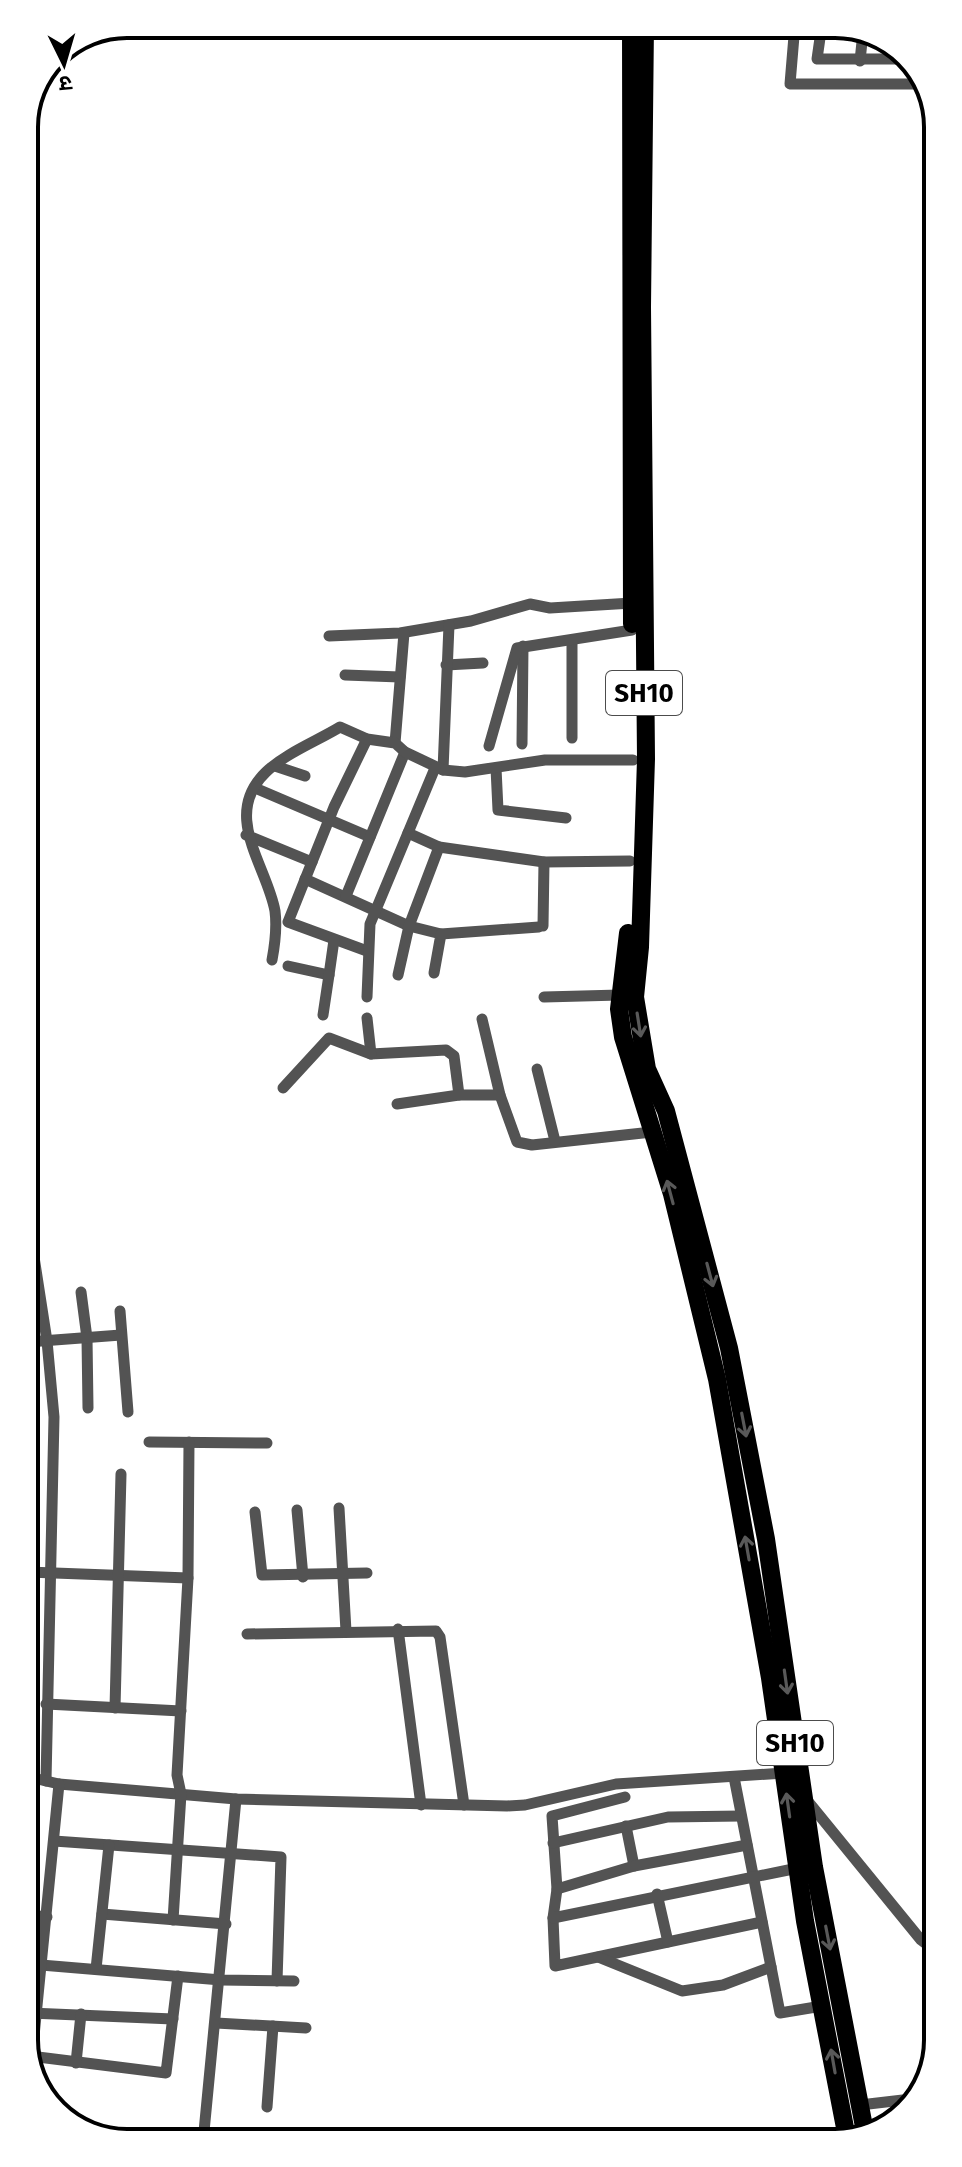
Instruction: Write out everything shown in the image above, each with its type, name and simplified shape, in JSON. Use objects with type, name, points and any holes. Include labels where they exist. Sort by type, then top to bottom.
[{"type":"main road","name":"SH10","points":[[631,38],[632,630],[637,827],[635,997],[644,1056],[666,1111],[729,1348],[766,1539],[788,1748],[784,1773],[845,2128]]},
{"type":"main road","name":"SH10","points":[[645,38],[642,307],[646,759],[630,861],[627,947],[620,995],[623,1037],[672,1194],[717,1379],[788,1748],[803,1795],[864,2124]]},
{"type":"street","points":[[794,38],[790,84],[913,84]]},
{"type":"street","points":[[820,38],[817,59],[860,61],[891,58]]},
{"type":"street","points":[[860,61],[862,43]]},
{"type":"street","points":[[329,636],[404,633],[530,604],[550,608],[632,603]]},
{"type":"street","points":[[367,997],[370,924],[439,769],[449,625]]},
{"type":"street","points":[[489,746],[515,650],[523,646],[572,642],[632,630]]},
{"type":"street","points":[[395,743],[404,633]]},
{"type":"street","points":[[572,642],[572,738]]},
{"type":"street","points":[[522,744],[523,646]]},
{"type":"street","points":[[446,665],[483,663]]},
{"type":"street","points":[[345,675],[400,677]]},
{"type":"street","points":[[272,960],[275,910],[246,835],[250,801],[264,773],[340,727],[367,739],[395,743],[405,752],[439,769],[496,768],[545,760],[633,760]]},
{"type":"street","points":[[367,739],[328,821],[288,922],[367,951]]},
{"type":"street","points":[[346,896],[405,752]]},
{"type":"street","points":[[275,766],[305,776]]},
{"type":"street","points":[[496,768],[498,810],[566,818]]},
{"type":"street","points":[[255,788],[370,837]]},
{"type":"street","points":[[408,833],[439,847],[544,862],[630,861]]},
{"type":"street","points":[[246,835],[312,862]]},
{"type":"street","points":[[398,975],[409,926],[439,847]]},
{"type":"street","points":[[305,879],[409,926],[441,934],[541,926],[544,862]]},
{"type":"street","points":[[434,973],[441,934]]},
{"type":"street","points":[[323,1015],[334,940]]},
{"type":"street","points":[[288,966],[329,975]]},
{"type":"street","points":[[544,997],[620,995]]},
{"type":"street","points":[[367,1018],[371,1054]]},
{"type":"street","points":[[482,1019],[500,1095],[517,1142],[532,1145],[652,1132]]},
{"type":"street","points":[[283,1088],[329,1038],[371,1054],[446,1050],[454,1056],[459,1095]]},
{"type":"street","points":[[537,1069],[555,1141]]},
{"type":"street","points":[[397,1104],[459,1095],[500,1095]]},
{"type":"street","points":[[38,1283],[54,1417],[46,1781]]},
{"type":"street","points":[[81,1292],[87,1338],[88,1408]]},
{"type":"street","points":[[120,1311],[128,1412]]},
{"type":"street","points":[[38,1341],[121,1335]]},
{"type":"street","points":[[149,1442],[267,1443]]},
{"type":"street","points":[[173,1920],[181,1794],[177,1775],[188,1578],[189,1442]]},
{"type":"street","points":[[115,1708],[121,1474]]},
{"type":"street","points":[[339,1508],[346,1631]]},
{"type":"street","points":[[297,1510],[303,1577]]},
{"type":"street","points":[[255,1512],[262,1575],[303,1577],[367,1573]]},
{"type":"street","points":[[38,1572],[188,1578]]},
{"type":"street","points":[[247,1634],[431,1628],[440,1637],[464,1805]]},
{"type":"street","points":[[398,1629],[421,1805]]},
{"type":"street","points":[[46,1704],[181,1711]]},
{"type":"street","points":[[38,1779],[59,1784],[236,1799],[525,1805],[616,1784],[784,1773]]},
{"type":"street","points":[[734,1777],[780,2013],[822,2006]]},
{"type":"street","points":[[38,1986],[59,1784]]},
{"type":"street","points":[[803,1795],[924,1942]]},
{"type":"street","points":[[625,1797],[554,1813],[550,1821],[557,1889],[553,1918],[555,1966],[762,1922]]},
{"type":"street","points":[[204,2129],[236,1799]]},
{"type":"street","points":[[553,1843],[668,1817],[741,1816]]},
{"type":"street","points":[[626,1826],[634,1866]]},
{"type":"street","points":[[54,1841],[281,1857],[277,1981]]},
{"type":"street","points":[[96,1969],[109,1845]]},
{"type":"street","points":[[557,1889],[634,1866],[747,1845]]},
{"type":"street","points":[[553,1918],[657,1894],[798,1868]]},
{"type":"street","points":[[657,1894],[668,1942]]},
{"type":"street","points":[[102,1914],[226,1924]]},
{"type":"street","points":[[38,1916],[47,1917]]},
{"type":"street","points":[[598,1957],[682,1991],[723,1985],[771,1967]]},
{"type":"street","points":[[38,1965],[221,1980],[294,1981]]},
{"type":"street","points":[[40,2057],[166,2073],[178,1976]]},
{"type":"street","points":[[38,2013],[173,2019]]},
{"type":"street","points":[[76,2063],[81,2014]]},
{"type":"street","points":[[216,2023],[306,2028]]},
{"type":"street","points":[[267,2107],[273,2026]]},
{"type":"street","points":[[860,2105],[900,2100]]}]
